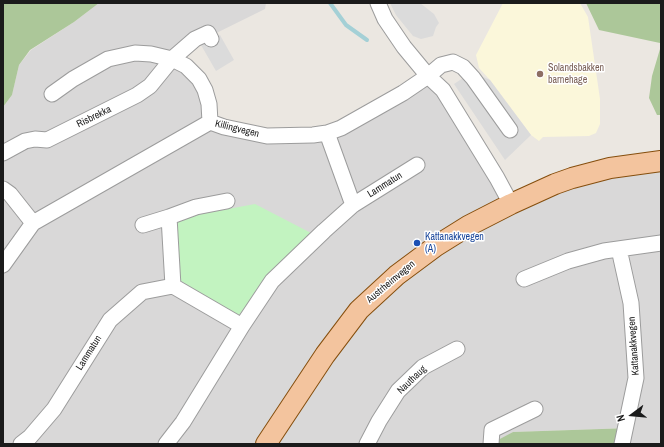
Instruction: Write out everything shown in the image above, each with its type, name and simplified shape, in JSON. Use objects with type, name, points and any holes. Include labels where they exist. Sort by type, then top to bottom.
[{"type":"main road","name":"Austrheimvegen","points":[[266,444],[325,355],[359,310],[397,275],[436,246],[468,226],[512,204],[572,178],[610,168],[661,161]]},
{"type":"street","points":[[378,3],[392,31],[428,76],[443,90],[512,204]]},
{"type":"street","name":"Risbrekka","points":[[3,153],[25,140],[47,140],[137,95],[150,86],[172,59],[194,38],[208,33],[211,39]]},
{"type":"street","points":[[52,94],[73,79],[108,59],[135,53],[151,54],[172,59],[186,66],[199,79],[205,90],[209,104],[210,122]]},
{"type":"street","points":[[428,76],[441,65],[447,63],[453,62],[463,67],[473,78],[510,130]]},
{"type":"street","name":"Killingvegen","points":[[3,265],[33,223],[210,122],[224,127],[267,136],[312,135],[327,133],[341,128],[403,93],[428,76]]},
{"type":"street","points":[[327,133],[353,205]]},
{"type":"street","name":"Lammatun","points":[[166,444],[183,422],[242,326],[272,282],[353,205],[417,165]]},
{"type":"street","points":[[3,189],[10,194],[33,223]]},
{"type":"street","points":[[143,225],[196,208],[227,201]]},
{"type":"street","points":[[169,217],[173,286],[242,326]]},
{"type":"street","points":[[524,279],[568,260],[604,251],[661,243]]},
{"type":"street","name":"Kattanakkvegen","points":[[618,249],[631,303],[636,378],[622,444]]},
{"type":"street","name":"Lammatun","points":[[21,444],[30,437],[54,409],[110,320],[142,292],[173,286]]},
{"type":"street","name":"Nauthaug","points":[[367,444],[379,421],[398,391],[423,367],[457,349]]},
{"type":"street","points":[[491,444],[492,430],[535,409]]},
{"type":"shaded area","points":[[99,3],[266,3],[265,9],[190,46],[180,56],[214,115],[273,133],[347,124],[434,79],[495,186],[532,199],[661,163],[661,444],[622,444],[630,428],[513,432],[497,444],[3,444],[3,107],[12,95],[19,65],[31,50],[74,22]]},
{"type":"shaded area","points":[[390,3],[420,3],[434,14],[439,23],[433,36],[421,39],[413,36],[396,15]]},
{"type":"shaded area","name":"Solandsbakken barnehage","points":[[503,3],[580,3],[588,17],[600,99],[600,124],[596,133],[589,136],[543,137],[539,141],[531,135],[490,80],[479,68],[476,55]]},
{"type":"shaded area","points":[[220,35],[234,60],[216,71],[201,45]]},
{"type":"shaded area","points":[[472,72],[490,80],[531,135],[505,160],[454,84]]},
{"type":"green space","points":[[3,3],[99,3],[74,22],[30,50],[19,65],[12,95],[3,107]]},
{"type":"green space","points":[[586,3],[661,3],[661,115],[657,115],[649,98],[652,76],[660,49],[660,43],[599,30]]},
{"type":"green space","points":[[255,204],[311,233],[237,317],[178,279],[174,219]]},
{"type":"green space","points":[[631,428],[622,444],[497,444],[498,440],[513,432]]},
{"type":"waterway","points":[[330,3],[346,25],[367,40]]},
{"type":"place","name":"Solandsbakken barnehage","points":[[540,74]]},
{"type":"place","name":"Kattanakkvegen (A)","points":[[417,243]]}]
